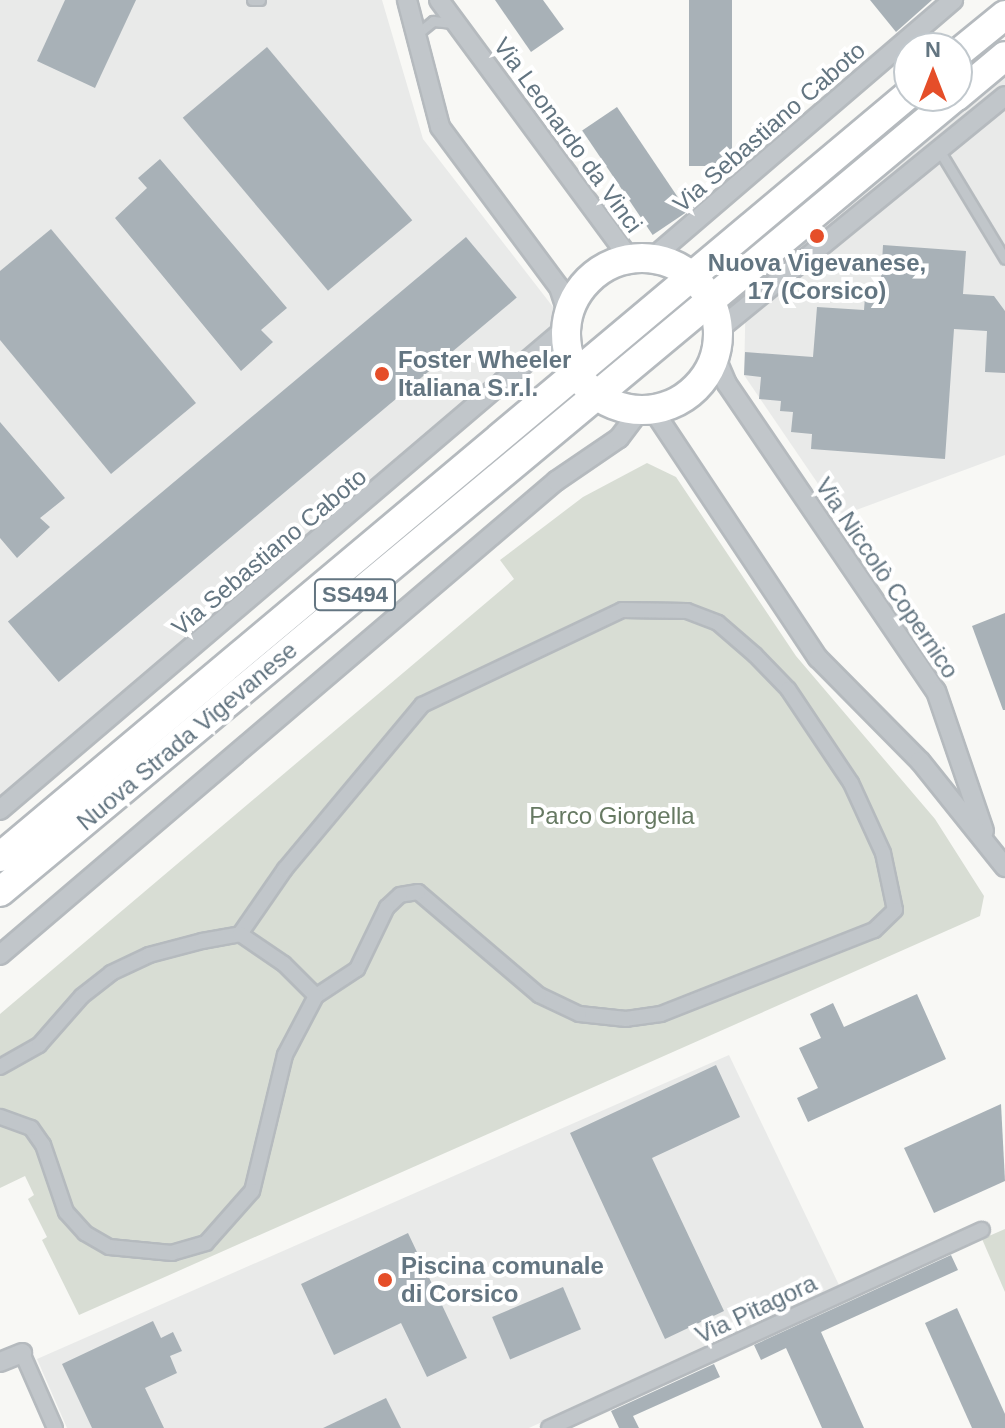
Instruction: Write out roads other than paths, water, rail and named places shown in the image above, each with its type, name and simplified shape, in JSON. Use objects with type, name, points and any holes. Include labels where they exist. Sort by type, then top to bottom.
[{"type":"main road","points":[[973,41],[1005,15]]},
{"type":"main road","name":"Nuova Strada Vigevanese","points":[[973,83],[1005,56]]},
{"type":"main road","name":"Nuova Strada Vigevanese","points":[[0,857],[576,373],[689,274],[893,107]]},
{"type":"main road","name":"Nuova Strada Vigevanese","points":[[0,892],[938,112]]},
{"type":"main road","points":[[641,259],[689,274],[710,299],[717,343],[690,394],[646,410],[595,394],[576,373],[567,322],[590,278],[641,259]]},
{"type":"street","points":[[407,0],[413,38],[440,127],[559,287],[567,322]]},
{"type":"street","name":"Via Leonardo da Vinci","points":[[439,0],[641,259]]},
{"type":"street","name":"Via Sebastiano Caboto","points":[[641,259],[953,0]]},
{"type":"street","points":[[717,343],[1005,96]]},
{"type":"street","name":"Via Sebastiano Caboto","points":[[0,810],[567,322]]},
{"type":"street","name":"Via Niccolò Copernico","points":[[717,343],[727,384],[936,691],[987,841]]},
{"type":"street","points":[[0,955],[556,481],[619,438],[646,410]]},
{"type":"street","name":"Via Niccolò Copernico","points":[[646,410],[818,658],[920,761],[1005,867]]},
{"type":"street","points":[[0,1067],[39,1045],[82,996],[111,973],[149,955],[240,934],[285,869],[422,705],[622,610],[687,611],[718,623],[788,689],[851,783],[883,853],[895,910],[874,930],[661,1014],[626,1019],[579,1014],[539,995],[418,892],[400,895],[387,907],[357,969],[316,996],[285,1055],[252,1191],[206,1243],[157,1253],[109,1247],[97,1240],[66,1212],[43,1145],[31,1128],[0,1117]]},
{"type":"street","points":[[240,934],[284,964],[316,996]]},
{"type":"street","name":"Via Pitagora","points":[[549,1428],[982,1230]]},
{"type":"street","points":[[0,1362],[22,1353],[55,1428]]},
{"type":"lane","points":[[413,38],[433,21],[456,23]]},
{"type":"lane","points":[[939,150],[1005,259]]},
{"type":"place","name":"Nuova Vigevanese, 17 (Corsico)","points":[[817,236]]},
{"type":"place","name":"Foster Wheeler Italiana S.r.l.","points":[[382,374]]},
{"type":"place","name":"Piscina comunale di Corsico","points":[[385,1280]]},
{"type":"park label","name":"Parco Giorgella","points":[[612,816]]}]
